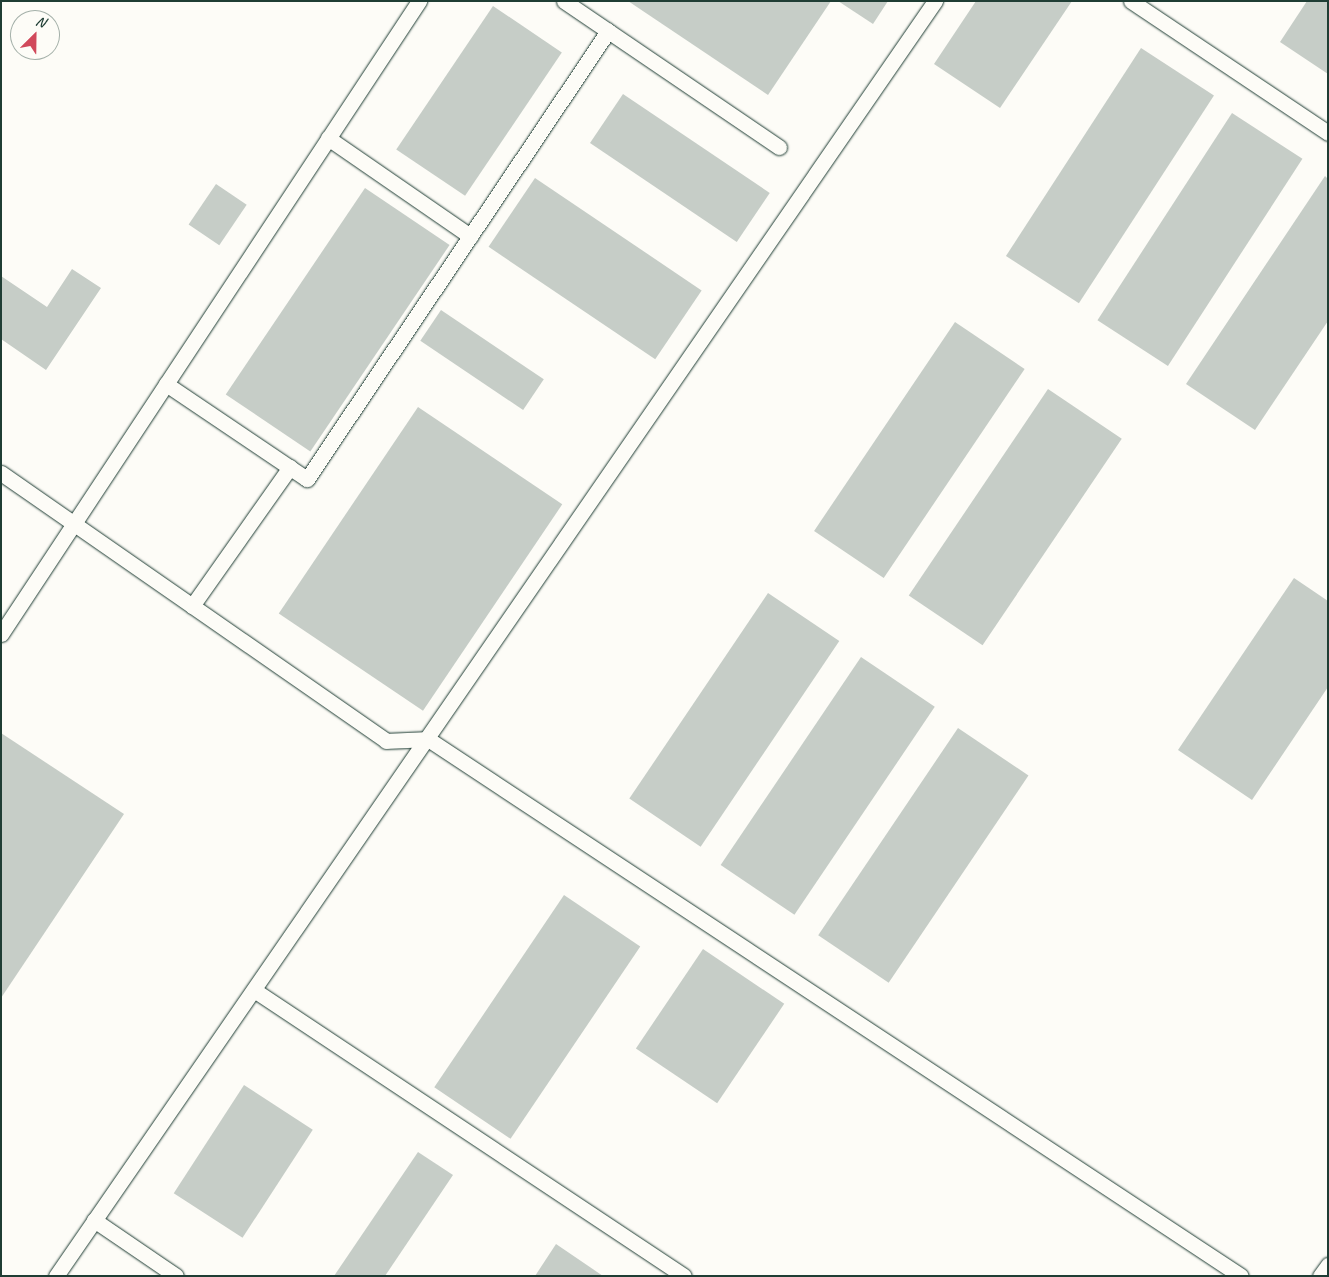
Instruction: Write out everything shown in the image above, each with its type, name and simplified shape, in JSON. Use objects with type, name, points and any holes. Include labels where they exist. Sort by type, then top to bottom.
[{"type":"lane","points":[[1,634],[419,1]]},
{"type":"lane","points":[[564,1],[779,147]]},
{"type":"lane","points":[[56,1276],[935,1]]},
{"type":"lane","points":[[1130,1],[1328,133]]},
{"type":"lane","points":[[166,384],[308,479],[608,31]]},
{"type":"lane","points":[[328,138],[470,236]]},
{"type":"lane","points":[[192,606],[290,467]]},
{"type":"lane","points":[[1,473],[386,741],[428,738],[1241,1276]]},
{"type":"lane","points":[[254,990],[684,1276]]},
{"type":"lane","points":[[94,1220],[176,1276]]},
{"type":"lane","points":[[1320,1276],[1328,1265]]},
{"type":"building","points":[[628,1],[831,1],[768,95]]},
{"type":"building","points":[[838,1],[888,1],[873,24]]},
{"type":"building","points":[[976,1],[1072,1],[1000,108],[934,64]]},
{"type":"building","points":[[1307,1],[1328,1],[1328,74],[1280,42]]},
{"type":"building","points":[[493,6],[562,52],[465,196],[396,149]]},
{"type":"building","points":[[1141,48],[1214,95],[1079,303],[1006,256]]},
{"type":"building","points":[[623,94],[770,193],[737,242],[590,143]]},
{"type":"building","points":[[1232,113],[1302,159],[1168,366],[1097,320]]},
{"type":"building","points":[[1325,176],[1328,179],[1328,321],[1255,430],[1186,384]]},
{"type":"building","points":[[535,178],[702,290],[655,359],[489,247]]},
{"type":"building","points":[[216,184],[247,205],[219,245],[189,225]]},
{"type":"building","points":[[365,188],[450,245],[310,451],[226,394]]},
{"type":"building","points":[[72,269],[101,288],[46,370],[1,339],[1,276],[47,307]]},
{"type":"building","points":[[441,310],[544,379],[523,410],[420,341]]},
{"type":"building","points":[[955,322],[1025,369],[884,578],[814,531]]},
{"type":"building","points":[[1048,389],[1122,439],[983,645],[909,595]]},
{"type":"building","points":[[418,407],[562,504],[423,711],[279,613]]},
{"type":"building","points":[[1294,578],[1328,601],[1328,687],[1252,800],[1178,750]]},
{"type":"building","points":[[768,593],[839,641],[701,847],[629,799]]},
{"type":"building","points":[[861,657],[935,707],[794,915],[721,865]]},
{"type":"building","points":[[958,728],[1028,776],[889,983],[818,935]]},
{"type":"building","points":[[1,733],[124,814],[1,998]]},
{"type":"building","points":[[564,895],[640,946],[511,1139],[434,1087]]},
{"type":"building","points":[[703,949],[784,1004],[717,1103],[636,1048]]},
{"type":"building","points":[[244,1085],[313,1130],[243,1238],[174,1193]]},
{"type":"building","points":[[418,1152],[453,1175],[385,1276],[334,1276]]},
{"type":"building","points":[[556,1244],[603,1276],[535,1276]]}]
